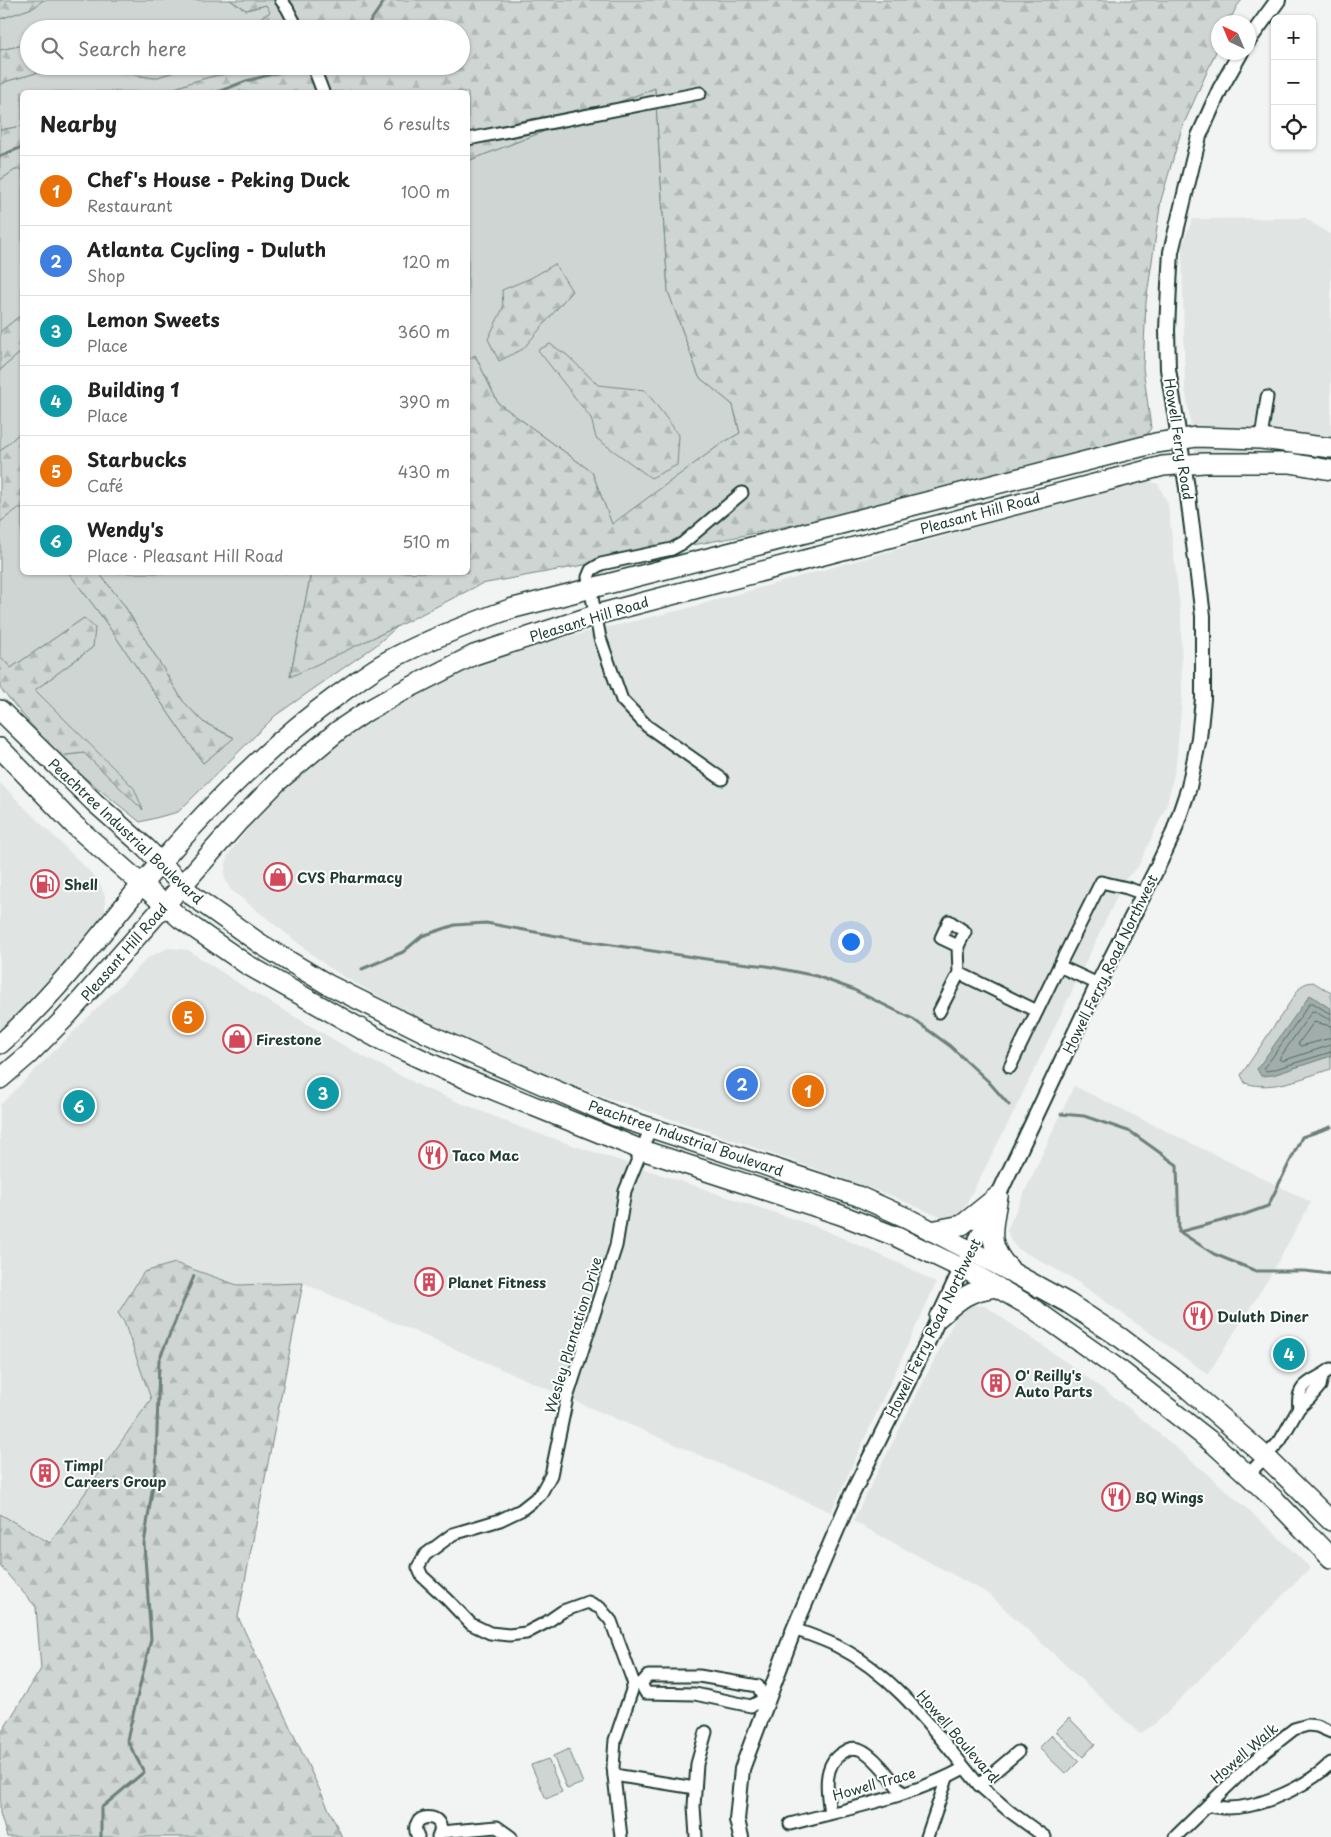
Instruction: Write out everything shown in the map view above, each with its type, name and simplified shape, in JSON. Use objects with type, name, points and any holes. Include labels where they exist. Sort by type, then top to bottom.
[{"type":"highway","name":"Pleasant Hill Road","points":[[0,1044],[44,1002],[160,863],[260,758],[306,718],[386,663],[469,624],[510,609],[1120,452],[1196,437],[1261,439],[1331,448]]},
{"type":"highway","name":"Pleasant Hill Road","points":[[0,1079],[28,1055],[65,1018],[239,821],[277,782],[320,744],[367,711],[474,655],[595,615],[1163,466],[1290,462],[1331,470]]},
{"type":"highway","name":"Peachtree Industrial Boulevard","points":[[0,710],[62,772],[146,848],[194,897],[262,945],[328,984],[481,1058],[615,1116],[858,1196],[1015,1274],[1068,1303],[1121,1338],[1187,1388],[1266,1457],[1331,1521]]},
{"type":"highway","name":"Peachtree Industrial Boulevard","points":[[0,748],[67,818],[165,906],[246,964],[377,1038],[447,1071],[642,1150],[841,1215],[898,1237],[961,1268],[1031,1307],[1121,1371],[1201,1433],[1276,1501],[1331,1558]]},
{"type":"highway","points":[[931,1231],[962,1225],[998,1196]]},
{"type":"highway","points":[[998,1196],[992,1234],[994,1246],[1000,1259],[1015,1274]]},
{"type":"highway","points":[[939,1317],[966,1294],[997,1287]]},
{"type":"street","points":[[280,0],[293,20]]},
{"type":"street","points":[[1256,29],[1278,0]]},
{"type":"street","name":"Howell Ferry Road","points":[[1173,834],[1189,787],[1199,738],[1203,699],[1204,659],[1200,585],[1168,369],[1167,330],[1171,252],[1199,136],[1220,89],[1236,60]]},
{"type":"street","points":[[317,75],[323,90]]},
{"type":"street","points":[[470,139],[700,93]]},
{"type":"street","points":[[1261,439],[1267,397]]},
{"type":"street","points":[[722,779],[647,726],[622,700],[600,638],[588,576],[591,570],[602,564],[672,549],[683,543],[742,493]]},
{"type":"street","name":"Howell Ferry Road Northwest","points":[[741,1837],[737,1820],[742,1769],[766,1700],[794,1629],[852,1494],[961,1268],[998,1196],[1098,984],[1173,834]]},
{"type":"street","points":[[1010,1067],[1100,882],[1144,894]]},
{"type":"street","points":[[939,1012],[959,973],[958,946]]},
{"type":"street","points":[[1058,966],[1098,984]]},
{"type":"street","points":[[959,973],[1037,1010]]},
{"type":"street","points":[[642,1150],[651,1127]]},
{"type":"street","name":"Wesley Plantation Drive","points":[[638,1684],[612,1621],[600,1608],[588,1602],[562,1611],[547,1622],[526,1633],[509,1635],[490,1633],[471,1624],[422,1576],[418,1566],[425,1555],[453,1534],[500,1520],[521,1510],[540,1495],[552,1475],[567,1398],[616,1246],[625,1191],[642,1150]]},
{"type":"street","points":[[1248,1476],[1280,1441],[1299,1408],[1298,1398],[1300,1392],[1310,1380],[1326,1373]]},
{"type":"street","name":"Howell Boulevard","points":[[794,1629],[836,1645],[863,1661],[916,1707],[979,1785],[1009,1811],[1045,1837]]},
{"type":"street","points":[[621,1837],[612,1767],[615,1740],[638,1684],[648,1676],[716,1678],[758,1686],[766,1700],[751,1706],[695,1694],[646,1693],[638,1684]]},
{"type":"street","points":[[714,1697],[716,1678]]},
{"type":"street","name":"Howell Walk","points":[[1174,1837],[1256,1759],[1294,1729],[1308,1725],[1317,1726],[1331,1732]]},
{"type":"street","points":[[696,1837],[694,1806],[696,1764],[706,1732]]},
{"type":"street","points":[[830,1813],[826,1791],[828,1771],[835,1757],[849,1748],[860,1750],[872,1758],[902,1793]]},
{"type":"street","points":[[979,1785],[1018,1752]]},
{"type":"street","name":"Howell Walk","points":[[1208,1805],[1228,1808],[1276,1797],[1310,1780],[1331,1763]]},
{"type":"street","name":"Howell Trace","points":[[790,1824],[902,1793],[947,1778],[964,1768]]},
{"type":"street","points":[[614,1776],[695,1788]]},
{"type":"street","points":[[927,1837],[947,1778]]},
{"type":"street","points":[[418,1837],[416,1831],[417,1823],[427,1817],[435,1818],[438,1821],[440,1825],[439,1835],[497,1827],[511,1837]]},
{"type":"shaded area","points":[[1305,218],[1331,235],[1331,461],[1309,456],[1196,458],[1185,387],[1182,245],[1193,219]]},
{"type":"shaded area","points":[[1147,481],[1158,484],[1168,504],[1181,618],[1182,697],[1176,764],[1167,804],[1138,867],[1126,878],[1010,1120],[964,1208],[956,1217],[945,1219],[892,1196],[708,1131],[593,1093],[453,1039],[331,969],[230,889],[224,876],[228,855],[266,805],[350,733],[439,683],[499,653],[681,610],[1072,500]]},
{"type":"shaded area","points":[[0,783],[98,880],[105,896],[105,912],[97,926],[18,1019],[0,1034]]},
{"type":"shaded area","points":[[168,948],[188,950],[241,985],[353,1051],[424,1088],[522,1128],[820,1228],[905,1266],[936,1283],[831,1512],[303,1283],[237,1285],[175,1263],[118,1313],[124,1322],[151,1399],[50,1543],[0,1514],[0,1105],[149,957]]},
{"type":"shaded area","points":[[1074,1086],[1311,1202],[1267,1281],[1208,1374],[1075,1280],[1017,1248],[1011,1241],[1007,1230]]},
{"type":"shaded area","points":[[973,1305],[985,1306],[1130,1409],[1220,1485],[1310,1568],[1156,1723],[1140,1734],[989,1594],[853,1521],[960,1309]]},
{"type":"green space","points":[[0,0],[43,0],[35,7],[0,19]]},
{"type":"green space","points":[[43,0],[230,0],[246,10],[266,5],[271,12],[257,20],[20,20],[20,46],[0,50],[0,19],[34,7]]},
{"type":"green space","points":[[230,0],[1242,0],[1232,15],[1211,15],[1212,60],[1182,128],[1161,200],[1146,302],[1143,368],[1151,428],[1143,440],[934,495],[736,537],[481,584],[290,677],[311,575],[470,575],[470,359],[475,355],[498,403],[592,472],[612,524],[721,444],[740,433],[733,405],[699,377],[668,291],[655,88],[470,160],[470,90],[172,90],[222,75],[470,75],[470,20],[257,20],[270,12],[266,5],[246,10]]},
{"type":"green space","points":[[20,46],[20,75],[29,75],[0,85],[0,50]]},
{"type":"green space","points":[[29,75],[136,75],[154,78],[164,75],[222,75],[172,90],[20,90],[20,126],[0,130],[0,85]]},
{"type":"green space","points":[[136,75],[164,75],[154,78]]},
{"type":"green space","points":[[655,88],[668,291],[699,377],[733,405],[740,433],[721,444],[612,525],[592,472],[498,403],[475,355],[470,359],[470,160]]},
{"type":"green space","points":[[20,126],[20,169],[15,170],[0,180],[0,130]]},
{"type":"green space","points":[[20,169],[20,316],[0,332],[0,180],[15,170]]},
{"type":"green space","points":[[555,264],[572,291],[523,349],[499,361],[488,339],[503,308],[502,290],[531,278]]},
{"type":"green space","points":[[20,316],[20,353],[0,370],[0,332]]},
{"type":"green space","points":[[550,344],[567,355],[598,385],[645,390],[679,435],[677,465],[651,478],[596,438],[591,418],[538,350]]},
{"type":"green space","points":[[20,353],[20,433],[0,451],[0,370]]},
{"type":"green space","points":[[20,433],[20,507],[0,522],[0,451]]},
{"type":"green space","points":[[20,506],[20,575],[71,575],[100,614],[203,763],[233,737],[203,722],[183,701],[124,605],[101,575],[311,575],[290,676],[398,626],[375,646],[276,715],[178,812],[140,822],[58,756],[84,753],[142,808],[35,690],[93,647],[84,618],[11,668],[0,656],[0,522]]},
{"type":"green space","points":[[71,575],[101,575],[124,605],[183,701],[203,722],[234,738],[203,763],[100,614]]},
{"type":"green space","points":[[84,618],[95,628],[93,647],[35,690],[134,788],[143,810],[84,753],[58,756],[0,688],[0,656],[11,668]]},
{"type":"green space","points":[[1313,982],[1331,993],[1331,1069],[1277,1085],[1266,1086],[1245,1083],[1241,1075],[1243,1072],[1301,986]]},
{"type":"green space","points":[[175,1263],[237,1285],[303,1283],[238,1617],[342,1837],[7,1837],[0,1813],[0,1735],[41,1669],[36,1607],[0,1566],[0,1514],[50,1543],[151,1399],[124,1322],[118,1313],[144,1272]]},
{"type":"green space","points":[[1069,1718],[1095,1744],[1083,1757],[1056,1731]]},
{"type":"green space","points":[[1052,1735],[1079,1761],[1066,1774],[1039,1748]]},
{"type":"green space","points":[[569,1749],[583,1783],[567,1789],[553,1756]]},
{"type":"green space","points":[[548,1759],[562,1792],[546,1799],[531,1765]]},
{"type":"water","points":[[1310,995],[1331,1009],[1331,1056],[1273,1075],[1261,1076],[1257,1069]]},
{"type":"waterway","points":[[371,20],[385,0]]},
{"type":"waterway","points":[[223,90],[269,75]]},
{"type":"waterway","points":[[0,156],[20,148]]},
{"type":"waterway","points":[[362,969],[403,952],[422,936],[455,925],[486,923],[579,940],[767,966],[816,976],[852,989],[913,1019],[950,1046],[988,1081],[1009,1105]]},
{"type":"waterway","points":[[1061,1114],[1084,1116],[1131,1132],[1177,1165],[1179,1232]]},
{"type":"waterway","points":[[1179,1232],[1240,1216],[1268,1206],[1302,1137],[1331,1127]]},
{"type":"waterway","points":[[1180,1232],[1214,1254],[1256,1271],[1305,1271],[1331,1274]]},
{"type":"waterway","points":[[101,1837],[101,1808],[144,1772],[127,1740],[151,1639],[144,1544],[156,1465],[159,1360],[194,1276]]},
{"type":"place","name":"CVS Pharmacy","points":[[278,877]]},
{"type":"place","name":"Shell","points":[[45,884]]},
{"type":"place","name":"Starbucks","points":[[188,1017]]},
{"type":"place","name":"Firestone","points":[[237,1039]]},
{"type":"place","name":"Atlanta Cycling - Duluth","points":[[742,1084]]},
{"type":"place","name":"Chef's House - Peking Duck","points":[[808,1091]]},
{"type":"place","name":"Lemon Sweets","points":[[323,1093]]},
{"type":"place","name":"Wendy's","points":[[79,1106]]},
{"type":"place","name":"Taco Mac","points":[[433,1155]]},
{"type":"place","name":"Planet Fitness","points":[[429,1282]]},
{"type":"place","name":"Duluth Diner","points":[[1198,1316]]},
{"type":"place","name":"Building 1","points":[[1289,1354]]},
{"type":"place","name":"O' Reilly's Auto Parts","points":[[996,1383]]},
{"type":"place","name":"Timpl Careers Group","points":[[45,1473]]},
{"type":"place","name":"BQ Wings","points":[[1116,1497]]}]
